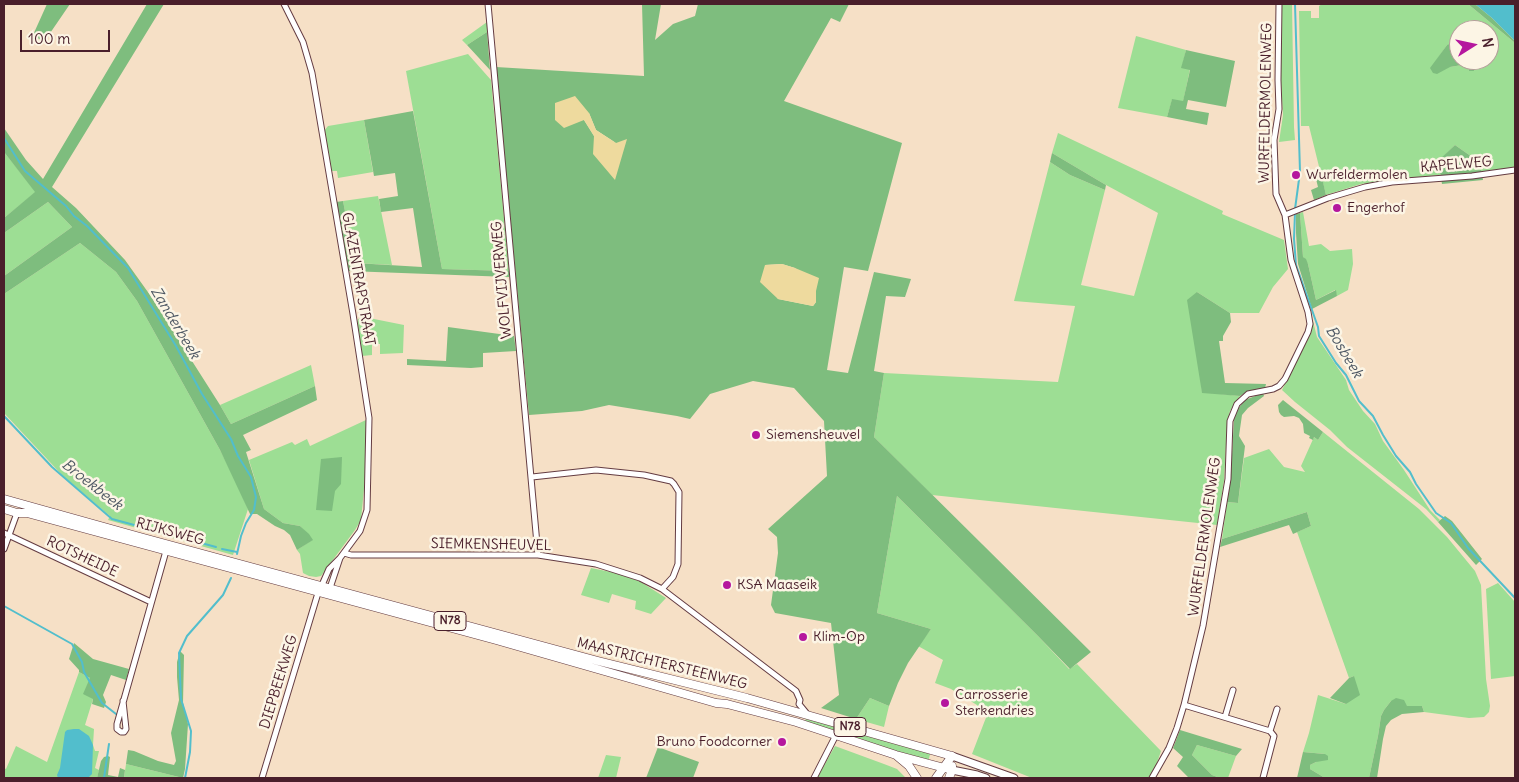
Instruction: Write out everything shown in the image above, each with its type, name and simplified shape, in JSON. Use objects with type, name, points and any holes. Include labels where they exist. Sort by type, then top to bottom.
[{"type":"main road","name":"RIJKSWEG","points":[[4,498],[29,507],[300,584]]},
{"type":"main road","name":"RIJKSWEG","points":[[4,509],[17,513],[27,513],[166,551],[300,584]]},
{"type":"main road","name":"MAASTRICHTERSTEENWEG","points":[[300,584],[791,710],[952,756],[1014,778]]},
{"type":"main road","name":"MAASTRICHTERSTEENWEG","points":[[323,589],[676,692],[796,722],[896,755],[986,778]]},
{"type":"main road","points":[[676,692],[677,684],[684,682]]},
{"type":"main road","points":[[896,755],[909,766],[918,778]]},
{"type":"main road","points":[[936,778],[952,756]]},
{"type":"main road","points":[[949,778],[952,770],[952,756]]},
{"type":"street","name":"GLAZENTRAPSTRAAT","points":[[284,4],[303,42],[309,60],[369,418],[367,510],[360,531],[340,558],[329,569],[323,589]]},
{"type":"street","name":"WOLFVIJVERWEG","points":[[488,4],[538,555]]},
{"type":"street","name":"WURFELDERMOLENWEG","points":[[1152,778],[1169,748],[1184,705],[1203,626],[1226,488],[1230,421],[1238,404],[1248,394],[1273,389],[1279,386],[1285,379],[1310,324],[1291,260],[1285,215],[1276,194],[1274,182],[1274,140],[1279,109],[1279,4]]},
{"type":"street","name":"KAPELWEG","points":[[1285,215],[1365,186],[1515,170]]},
{"type":"street","points":[[532,477],[596,470],[644,475],[671,481],[679,492],[678,564],[672,577],[662,589]]},
{"type":"street","points":[[4,550],[6,535],[17,513]]},
{"type":"street","name":"ROTSHEIDE","points":[[6,535],[151,602]]},
{"type":"street","points":[[124,701],[126,729],[124,732],[121,732],[117,729],[117,724],[166,551]]},
{"type":"street","name":"SIEMKENSHEUVEL","points":[[344,553],[351,555],[538,555],[596,564],[640,578],[662,589],[796,691],[799,704],[808,715]]},
{"type":"street","name":"GLAZENTRAPSTRAAT","points":[[323,589],[340,558]]},
{"type":"street","name":"DIEPBEEKWEG","points":[[262,778],[323,589]]},
{"type":"street","points":[[1225,717],[1233,690]]},
{"type":"street","points":[[791,710],[799,704]]},
{"type":"street","points":[[1184,705],[1270,731],[1274,736],[1263,778]]},
{"type":"street","points":[[1270,731],[1278,709]]},
{"type":"street","points":[[814,778],[836,735]]},
{"type":"green space","points":[[47,4],[70,4],[44,42],[33,35]]},
{"type":"green space","points":[[147,4],[164,4],[52,187],[76,208],[125,260],[150,295],[231,424],[315,386],[317,400],[243,435],[251,450],[246,452],[264,509],[283,523],[300,526],[313,540],[297,550],[290,535],[284,530],[257,514],[250,514],[220,450],[137,301],[116,272],[80,243],[4,294],[4,276],[72,227],[48,202],[4,233],[4,218],[35,192],[4,152],[4,128],[26,160],[43,179]]},
{"type":"green space","points":[[642,4],[661,4],[655,40],[673,24],[695,16],[698,4],[849,4],[840,22],[831,18],[784,101],[902,143],[868,271],[844,267],[827,370],[848,373],[874,272],[911,279],[905,297],[886,296],[874,371],[884,373],[874,437],[1091,652],[1070,669],[897,496],[877,613],[931,629],[908,663],[889,706],[870,698],[856,719],[821,708],[839,695],[831,623],[775,613],[771,605],[778,553],[777,537],[768,529],[827,476],[824,421],[794,388],[753,381],[710,394],[690,419],[609,405],[582,411],[529,415],[496,67],[644,76]],"holes":[[[589,113],[596,130],[616,143],[594,136],[584,120]],[[782,264],[795,268],[816,291],[816,302],[813,306],[778,299],[765,265]]]},
{"type":"green space","points":[[1282,4],[1292,4],[1295,140],[1279,142],[1283,115],[1280,66]]},
{"type":"green space","points":[[1322,4],[1468,4],[1487,20],[1449,20],[1449,46],[1447,45],[1436,61],[1449,67],[1449,70],[1499,70],[1499,30],[1515,43],[1515,168],[1469,172],[1469,167],[1475,159],[1455,145],[1439,161],[1440,175],[1361,184],[1326,195],[1309,126],[1301,126],[1299,11],[1311,11],[1311,18],[1319,18],[1319,6]]},
{"type":"green space","points":[[1468,4],[1475,4],[1494,20],[1487,20]]},
{"type":"green space","points":[[487,22],[487,32],[467,45],[462,40]]},
{"type":"green space","points":[[1499,25],[1515,41],[1515,43],[1499,30]]},
{"type":"green space","points":[[487,32],[490,70],[467,45]]},
{"type":"green space","points":[[1136,36],[1186,50],[1182,67],[1190,69],[1183,102],[1172,100],[1167,117],[1118,108]]},
{"type":"green space","points":[[1449,44],[1449,68],[1437,74],[1433,73],[1430,68]]},
{"type":"green space","points":[[1186,50],[1235,61],[1226,107],[1188,100],[1186,109],[1209,113],[1207,125],[1167,117],[1172,99],[1183,101],[1190,70],[1181,68]]},
{"type":"green space","points":[[468,54],[491,80],[509,271],[442,269],[406,71]]},
{"type":"green space","points":[[413,111],[442,269],[509,271],[509,277],[348,271],[336,202],[343,201],[355,263],[422,267],[413,208],[381,212],[379,199],[398,196],[395,173],[374,176],[364,120]]},
{"type":"green space","points":[[364,120],[373,172],[338,178],[337,171],[331,171],[324,131],[328,126]]},
{"type":"green space","points":[[1058,133],[1223,211],[1222,214],[1284,240],[1288,269],[1273,287],[1259,313],[1230,313],[1197,292],[1202,392],[1240,396],[1230,411],[1227,426],[1224,481],[1217,525],[932,495],[874,437],[884,373],[1058,382],[1075,306],[1014,301],[1050,162],[1070,175],[1105,190],[1081,285],[1134,296],[1158,213],[1052,153]]},
{"type":"green space","points":[[1455,145],[1475,159],[1469,167],[1469,171],[1481,170],[1483,180],[1442,184],[1438,161]]},
{"type":"green space","points":[[4,152],[36,192],[4,218]]},
{"type":"green space","points":[[1052,153],[1106,185],[1105,190],[1070,175],[1050,162]]},
{"type":"green space","points":[[1320,169],[1326,195],[1314,200],[1311,190],[1318,187],[1314,171]]},
{"type":"green space","points":[[378,196],[392,265],[355,263],[343,201]]},
{"type":"green space","points":[[48,202],[72,227],[4,276],[4,233]]},
{"type":"green space","points":[[1303,212],[1309,246],[1321,244],[1330,251],[1352,249],[1353,264],[1348,290],[1337,296],[1335,290],[1316,300],[1308,264],[1303,257],[1300,213]]},
{"type":"green space","points":[[1300,213],[1303,257],[1308,264],[1316,300],[1336,290],[1337,296],[1312,309],[1298,264],[1296,214]]},
{"type":"green space","points":[[80,243],[116,272],[137,301],[235,479],[248,509],[233,555],[108,520],[110,516],[62,475],[4,413],[4,294]]},
{"type":"green space","points":[[1197,292],[1230,313],[1231,322],[1223,336],[1223,341],[1219,341],[1225,383],[1266,384],[1265,388],[1248,391],[1240,396],[1202,393],[1187,300]]},
{"type":"green space","points":[[364,317],[404,325],[403,353],[380,354],[380,344],[372,344],[372,355],[362,356],[357,323],[358,319]]},
{"type":"green space","points":[[1312,321],[1317,337],[1346,380],[1349,390],[1363,411],[1375,424],[1383,441],[1430,510],[1440,520],[1438,522],[1426,509],[1347,447],[1330,430],[1282,390],[1308,338]]},
{"type":"green space","points":[[448,327],[514,336],[516,351],[483,353],[483,367],[407,365],[407,359],[446,361]]},
{"type":"green space","points":[[311,365],[315,386],[231,424],[220,405]]},
{"type":"green space","points":[[1263,393],[1264,396],[1242,415],[1239,436],[1245,446],[1238,503],[1227,502],[1231,473],[1234,419],[1237,410],[1245,400]]},
{"type":"green space","points":[[1283,400],[1323,432],[1318,440],[1314,437],[1313,440],[1309,438],[1310,436],[1304,433],[1303,424],[1299,418],[1281,415],[1278,405]]},
{"type":"green space","points":[[366,420],[366,468],[361,520],[321,576],[309,576],[303,573],[300,554],[297,550],[312,540],[300,526],[283,523],[264,509],[249,460],[292,442],[295,445],[307,439],[310,446]]},
{"type":"green space","points":[[1323,432],[1419,509],[1447,537],[1475,571],[1481,585],[1489,712],[1484,717],[1469,718],[1424,712],[1422,706],[1407,706],[1391,701],[1381,716],[1369,778],[1325,778],[1310,769],[1310,765],[1325,754],[1303,752],[1318,695],[1346,704],[1354,676],[1349,678],[1297,532],[1311,526],[1307,512],[1222,539],[1227,502],[1238,503],[1244,458],[1269,449],[1284,467],[1305,472],[1301,466],[1314,437],[1318,440]]},
{"type":"green space","points":[[342,457],[341,484],[335,491],[332,511],[316,510],[321,459]]},
{"type":"green space","points":[[897,496],[1069,669],[1077,664],[1161,751],[1156,766],[1149,778],[1032,778],[972,754],[987,715],[976,709],[977,705],[951,689],[935,683],[943,660],[918,646],[931,629],[877,613]]},
{"type":"green space","points":[[1307,512],[1311,526],[1293,534],[1289,525],[1220,547],[1222,539]]},
{"type":"green space","points":[[1445,516],[1452,521],[1482,559],[1476,565],[1438,522]]},
{"type":"green space","points":[[591,568],[621,574],[641,582],[666,598],[651,614],[635,609],[636,601],[612,594],[609,603],[581,595]]},
{"type":"green space","points":[[1498,583],[1515,602],[1515,676],[1491,679],[1486,589]]},
{"type":"green space","points":[[74,643],[93,659],[129,669],[126,680],[111,675],[103,695],[106,702],[104,708],[92,704],[93,699],[83,694],[90,678],[79,672],[69,659]]},
{"type":"green space","points":[[180,651],[184,655],[183,703],[188,724],[183,778],[126,764],[128,750],[174,765],[176,761],[171,733],[179,700],[177,662]]},
{"type":"green space","points":[[79,672],[90,678],[93,699],[85,725],[94,729],[93,745],[95,751],[99,751],[95,768],[99,770],[97,778],[4,778],[4,768],[6,769],[16,746],[47,762]]},
{"type":"green space","points":[[1354,676],[1360,695],[1346,704],[1330,698],[1349,678]]},
{"type":"green space","points":[[870,698],[889,706],[884,727],[856,719]]},
{"type":"green space","points":[[1396,698],[1404,700],[1407,706],[1422,706],[1424,712],[1402,714],[1391,720],[1386,726],[1377,778],[1369,778],[1381,716],[1391,701]]},
{"type":"green space","points":[[806,719],[825,722],[931,751],[928,762],[805,721]]},
{"type":"green space","points":[[1180,730],[1242,749],[1236,756],[1197,745],[1192,755],[1212,775],[1220,778],[1189,778],[1177,766],[1183,757],[1173,748]]},
{"type":"green space","points":[[1197,745],[1236,756],[1228,778],[1212,775],[1192,755]]},
{"type":"green space","points":[[835,746],[897,769],[906,778],[817,778]]},
{"type":"green space","points":[[658,747],[699,762],[693,778],[646,778]]},
{"type":"green space","points":[[1303,752],[1325,754],[1328,756],[1328,760],[1310,765],[1310,769],[1325,778],[1297,778]]},
{"type":"green space","points":[[606,755],[621,757],[616,778],[598,778]]},
{"type":"green space","points":[[104,757],[110,757],[108,775],[118,777],[120,768],[125,770],[124,778],[97,778],[101,761]]},
{"type":"green space","points":[[126,764],[183,778],[124,778]]},
{"type":"sand","points":[[575,96],[589,113],[596,130],[616,143],[627,139],[615,180],[593,154],[594,136],[584,120],[564,128],[555,120],[555,103]]},
{"type":"sand","points":[[782,264],[819,278],[816,302],[813,306],[778,299],[760,282],[765,265]]},
{"type":"water","points":[[1475,4],[1515,4],[1515,41],[1499,25],[1499,20],[1492,18]]},
{"type":"water","points":[[79,729],[89,736],[93,745],[92,774],[88,778],[58,778],[65,732]]},
{"type":"waterway","name":"Bosbeek","points":[[1295,4],[1300,172],[1295,209]]},
{"type":"waterway","name":"Zanderbeek","points":[[4,138],[25,171],[66,206],[128,268],[176,346],[202,394],[231,439],[238,456],[251,477],[256,497],[254,510],[246,523],[237,554]]},
{"type":"waterway","name":"Bosbeek","points":[[1295,213],[1296,265],[1318,327],[1319,336],[1346,375],[1359,401],[1373,416],[1396,456],[1410,472],[1436,513],[1451,523],[1468,548],[1515,598]]},
{"type":"waterway","name":"Broekbeek","points":[[4,416],[52,467],[112,519],[216,547]]},
{"type":"waterway","name":"Broekbeek","points":[[222,549],[237,552]]},
{"type":"waterway","name":"Zanderbeek","points":[[185,778],[190,752],[191,731],[181,699],[179,653],[187,636],[223,595],[231,578]]},
{"type":"waterway","points":[[4,606],[72,644],[82,662],[84,672],[102,703],[116,714]]},
{"type":"waterway","points":[[104,778],[109,744]]},
{"type":"place","name":"Wurfeldermolen","points":[[1296,175]]},
{"type":"place","name":"Engerhof","points":[[1337,208]]},
{"type":"place","name":"Siemensheuvel","points":[[756,435]]},
{"type":"place","name":"KSA Maaseik","points":[[727,585]]},
{"type":"place","name":"Klim-Op","points":[[803,637]]},
{"type":"place","name":"Carrosserie Sterkendries","points":[[945,703]]},
{"type":"place","name":"Bruno Foodcorner","points":[[782,742]]}]
